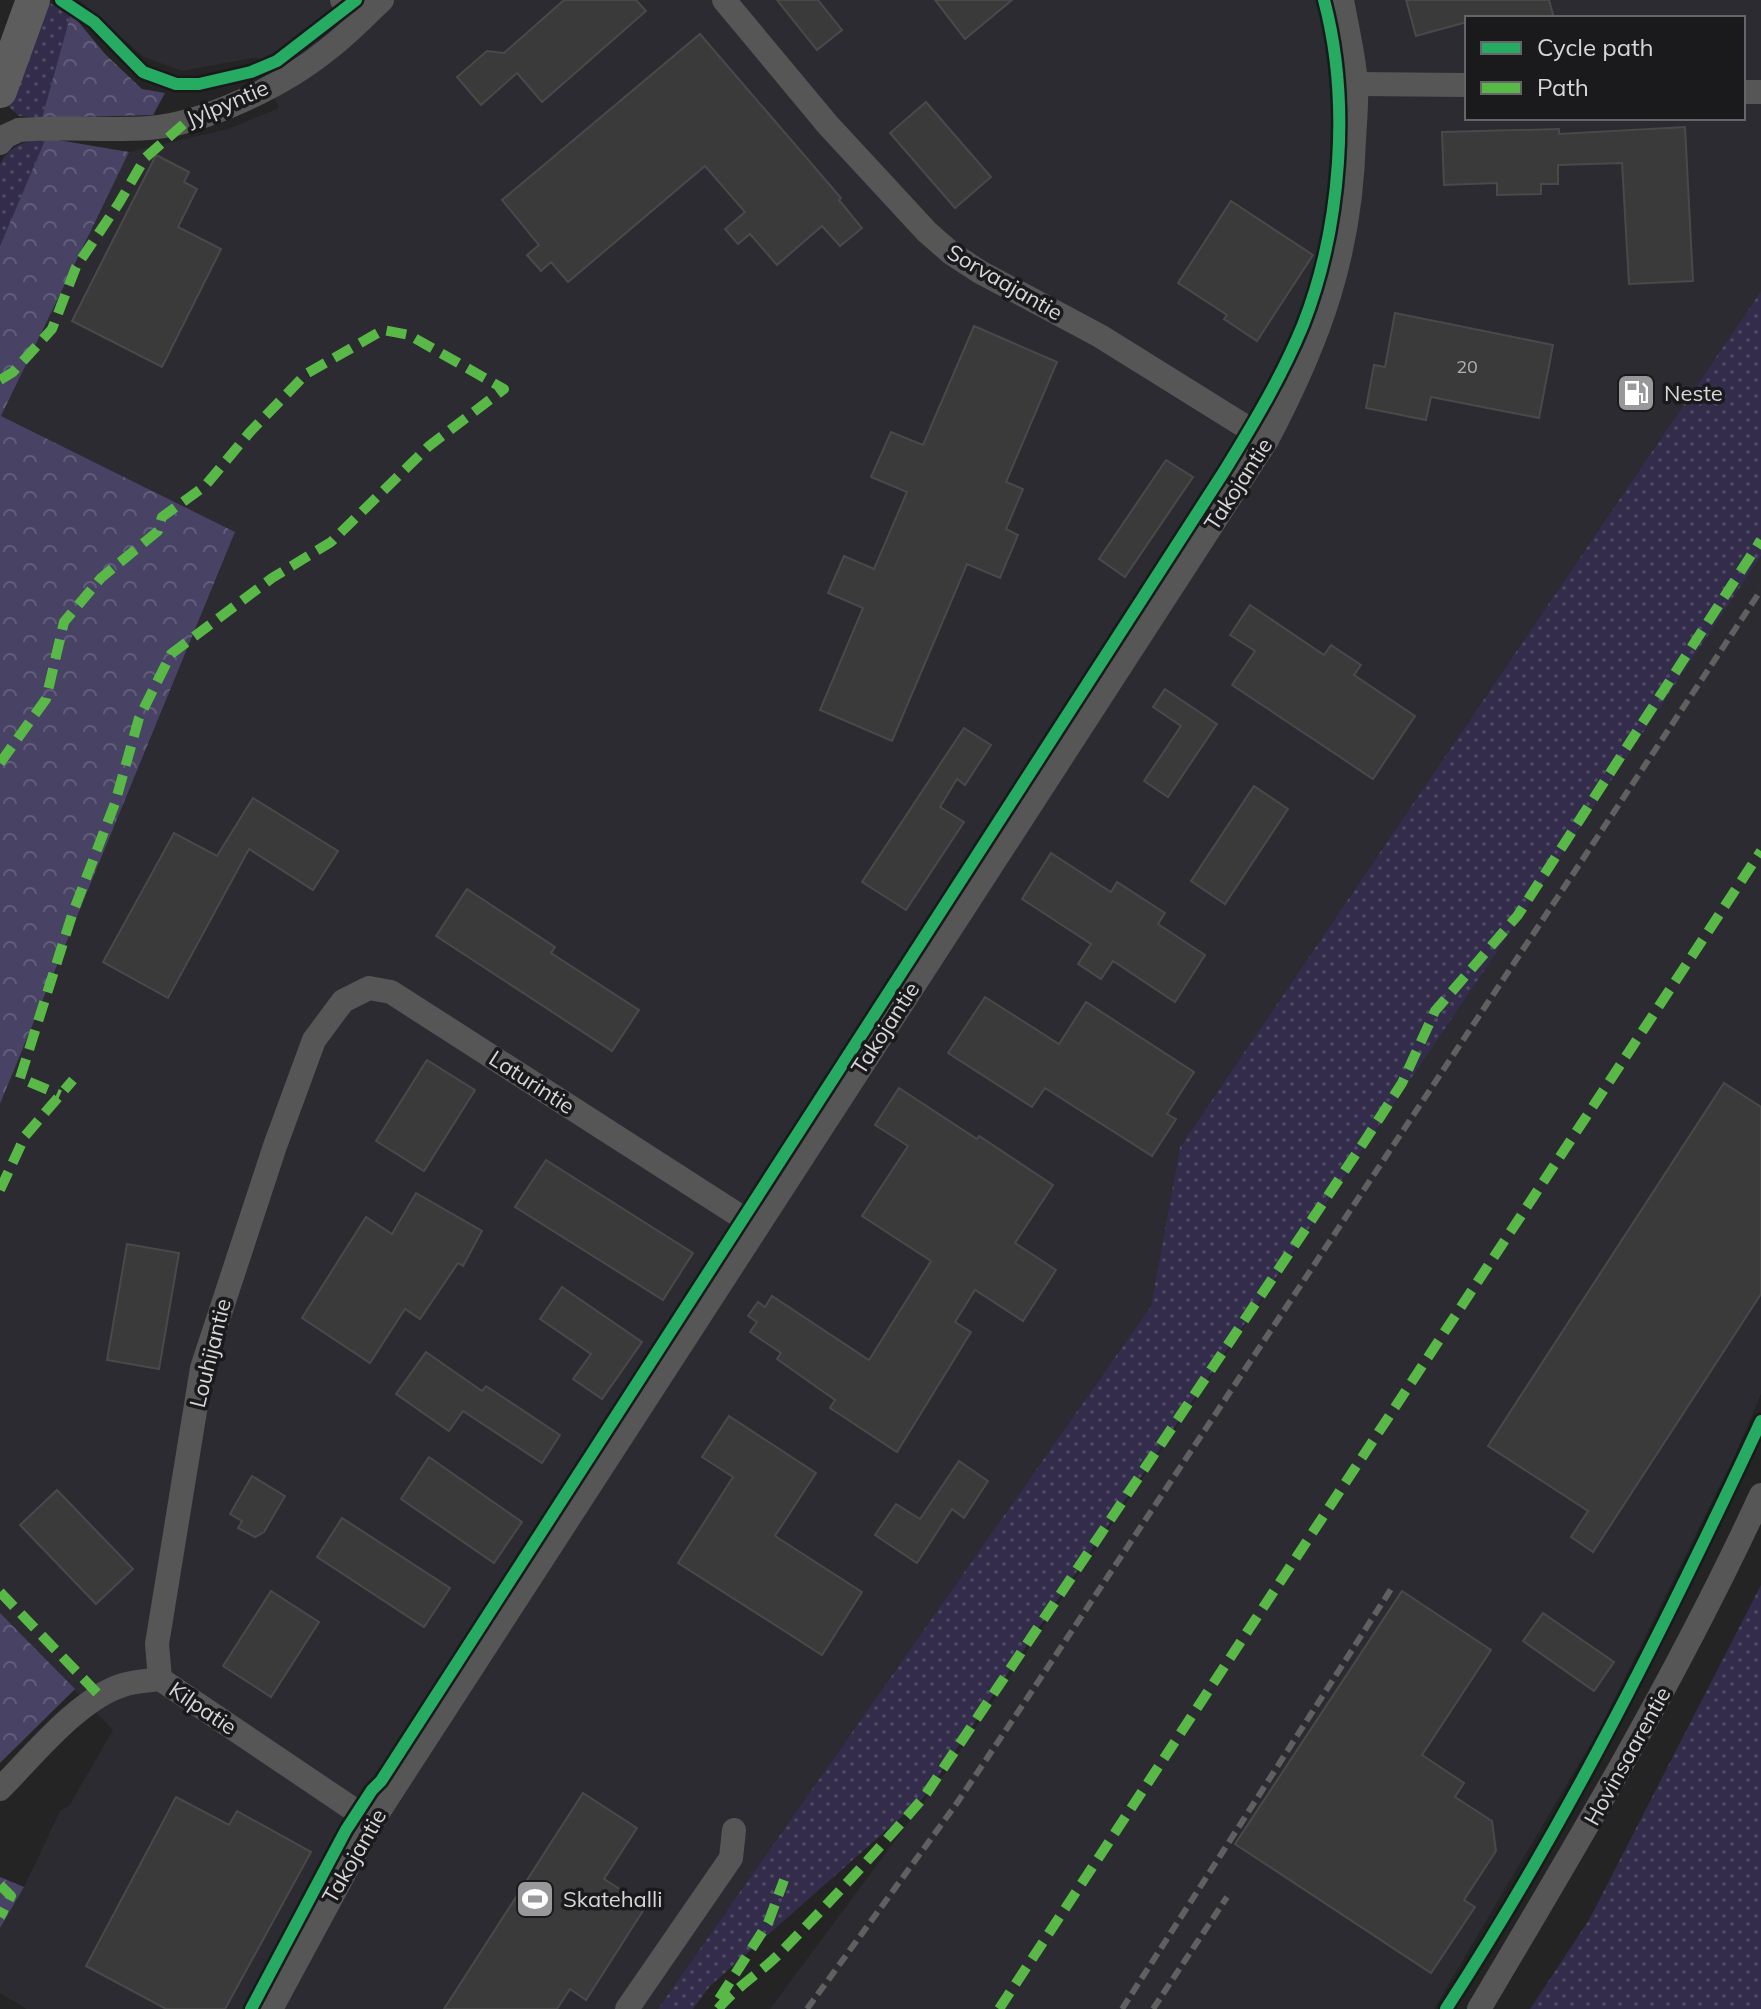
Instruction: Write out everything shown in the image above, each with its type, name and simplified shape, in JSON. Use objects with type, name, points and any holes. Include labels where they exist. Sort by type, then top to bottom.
[{"type":"highway","points":[[0,91],[33,0]]},
{"type":"street","points":[[342,0],[361,20]]},
{"type":"street","name":"Jylpyntie","points":[[0,143],[19,130],[150,128],[185,123],[297,71],[327,51],[382,0]]},
{"type":"street","name":"Sorvaajantie","points":[[724,0],[828,125],[927,232],[951,253],[980,272],[1100,336],[1267,440]]},
{"type":"street","name":"Takojantie","points":[[271,2009],[372,1822],[1267,440],[1299,378],[1327,309],[1342,252],[1353,180],[1356,84],[1342,0]]},
{"type":"street","points":[[1356,84],[1465,85]]},
{"type":"street","name":"Laturintie","points":[[314,1040],[343,1001],[369,988],[391,992],[757,1227]]},
{"type":"street","name":"Louhijantie","points":[[160,1679],[157,1644],[202,1368],[275,1146],[314,1040]]},
{"type":"street","name":"Hovinsaarentie","points":[[1479,2009],[1653,1711],[1709,1605],[1761,1495]]},
{"type":"street","name":"Kilpatie","points":[[0,1789],[76,1714],[100,1696],[123,1685],[160,1679],[372,1822]]},
{"type":"street","points":[[627,2009],[731,1858],[734,1830]]},
{"type":"shaded area","points":[[78,0],[1761,0],[1761,291],[1180,1147],[1151,1306],[658,2009],[27,2009],[0,1993],[0,1928],[24,1887],[60,1811],[69,1806],[113,1730],[0,1613],[0,1104],[235,532],[1,416],[129,152],[228,129],[279,108],[257,57],[182,71],[144,57]]},
{"type":"shaded area","points":[[45,1],[71,13],[42,118],[19,116],[9,107],[9,102]]},
{"type":"shaded area","points":[[46,139],[0,246],[0,164],[19,145]]},
{"type":"shaded area","points":[[1761,291],[1761,556],[924,1797],[710,1986],[693,2009],[658,2009],[1151,1306],[1180,1147]]},
{"type":"shaded area","points":[[1761,556],[1761,1394],[1735,1455],[1600,1728],[1434,2009],[770,2009],[945,1773]]},
{"type":"shaded area","points":[[1761,1585],[1761,2009],[1530,2009],[1589,1920]]},
{"type":"green space","points":[[71,13],[105,54],[142,89],[165,93],[153,115],[42,118]]},
{"type":"green space","points":[[46,138],[129,152],[1,416],[235,532],[0,1104],[0,246]]},
{"type":"green space","points":[[0,1613],[75,1689],[0,1763]]},
{"type":"green space","points":[[0,1877],[24,1887],[0,1928]]},
{"type":"building","points":[[564,0],[636,0],[646,11],[542,102],[517,73],[481,105],[457,77],[487,51],[504,53]]},
{"type":"building","points":[[777,0],[818,0],[842,30],[817,50]]},
{"type":"building","points":[[935,0],[1012,0],[965,39]]},
{"type":"building","points":[[1406,0],[1549,0],[1553,16],[1465,16],[1465,23],[1416,36]]},
{"type":"building","points":[[700,34],[841,198],[839,200],[862,228],[840,246],[822,226],[777,265],[750,234],[738,244],[725,229],[745,212],[705,166],[568,282],[551,262],[541,271],[527,255],[539,245],[502,200]]},
{"type":"building","points":[[926,102],[991,177],[955,208],[890,133]]},
{"type":"building","points":[[1685,127],[1693,281],[1629,284],[1622,163],[1558,165],[1558,184],[1541,184],[1541,194],[1497,195],[1497,183],[1444,185],[1442,132],[1559,129],[1559,134]]},
{"type":"building","points":[[156,155],[189,172],[184,182],[197,189],[178,227],[221,249],[162,367],[72,321]]},
{"type":"building","points":[[1231,201],[1313,255],[1257,341],[1224,319],[1227,315],[1178,283]]},
{"type":"building","points":[[1395,313],[1553,345],[1539,418],[1431,397],[1426,420],[1366,408],[1374,365],[1385,367]]},
{"type":"building","points":[[974,326],[1057,362],[1006,482],[1023,489],[1006,529],[1018,535],[1000,578],[967,564],[892,741],[820,710],[863,608],[828,593],[844,556],[874,569],[907,492],[871,477],[891,432],[923,445]]},
{"type":"building","points":[[1166,460],[1193,477],[1125,577],[1099,559]]},
{"type":"building","points":[[1250,605],[1324,655],[1331,645],[1361,665],[1354,675],[1415,716],[1373,779],[1232,685],[1255,651],[1230,635]]},
{"type":"building","points":[[1165,689],[1217,724],[1168,797],[1144,781],[1181,726],[1153,707]]},
{"type":"building","points":[[964,728],[991,745],[965,785],[957,779],[940,807],[964,822],[906,910],[862,882]]},
{"type":"building","points":[[1254,786],[1288,809],[1225,904],[1191,881]]},
{"type":"building","points":[[253,798],[338,851],[313,890],[249,849],[168,998],[103,962],[174,833],[217,856]]},
{"type":"building","points":[[1051,853],[1111,892],[1117,882],[1165,913],[1158,924],[1205,955],[1175,1002],[1113,961],[1101,979],[1078,964],[1091,944],[1022,899]]},
{"type":"building","points":[[467,889],[555,947],[551,953],[639,1010],[612,1051],[436,936]]},
{"type":"building","points":[[985,997],[1059,1044],[1086,1002],[1194,1072],[1167,1114],[1176,1119],[1152,1156],[1045,1088],[1032,1107],[948,1053]]},
{"type":"building","points":[[427,1060],[475,1090],[424,1171],[376,1141]]},
{"type":"building","points":[[1724,1083],[1761,1107],[1761,1294],[1593,1552],[1571,1537],[1588,1511],[1488,1446]]},
{"type":"building","points":[[899,1088],[1053,1185],[1015,1243],[1056,1270],[1023,1321],[975,1290],[955,1322],[971,1332],[897,1452],[830,1408],[835,1400],[777,1359],[781,1353],[750,1332],[757,1322],[748,1316],[758,1302],[765,1307],[772,1296],[869,1360],[931,1261],[862,1216],[908,1146],[875,1125]]},
{"type":"building","points":[[546,1160],[693,1253],[663,1300],[515,1207]]},
{"type":"building","points":[[416,1193],[482,1231],[463,1266],[458,1263],[420,1319],[405,1309],[370,1363],[302,1318],[366,1217],[392,1234]]},
{"type":"building","points":[[127,1244],[179,1253],[159,1369],[107,1360]]},
{"type":"building","points":[[562,1287],[642,1342],[602,1399],[573,1379],[591,1354],[540,1319]]},
{"type":"building","points":[[426,1352],[482,1391],[486,1386],[560,1435],[542,1463],[463,1411],[449,1431],[396,1394]]},
{"type":"building","points":[[729,1416],[816,1473],[775,1536],[862,1592],[822,1655],[678,1563],[733,1477],[702,1457]]},
{"type":"building","points":[[429,1457],[522,1522],[494,1563],[401,1499]]},
{"type":"building","points":[[959,1461],[988,1481],[964,1518],[952,1509],[917,1563],[875,1535],[896,1504],[920,1519]]},
{"type":"building","points":[[252,1476],[285,1496],[264,1532],[255,1537],[238,1528],[242,1521],[230,1514]]},
{"type":"building","points":[[57,1490],[133,1569],[96,1604],[20,1525]]},
{"type":"building","points":[[342,1518],[450,1588],[424,1627],[317,1557]]},
{"type":"building","points":[[271,1591],[319,1622],[271,1697],[223,1666]]},
{"type":"building","points":[[1402,1591],[1491,1650],[1422,1755],[1464,1783],[1455,1797],[1492,1821],[1496,1851],[1464,1900],[1475,1907],[1431,1973],[1235,1844]]},
{"type":"building","points":[[1543,1613],[1614,1662],[1594,1691],[1523,1641]]},
{"type":"building","points":[[583,1793],[637,1828],[604,1879],[646,1906],[586,2000],[570,1989],[557,2009],[444,2009]]},
{"type":"building","points":[[176,1797],[229,1825],[237,1811],[311,1852],[225,2009],[166,2009],[86,1966]]},
{"type":"railway","points":[[807,2009],[957,1803],[1761,590]]},
{"type":"railway","points":[[1122,2009],[1393,1586]]},
{"type":"railway","points":[[1153,2009],[1227,1897]]},
{"type":"marked path","points":[[0,380],[13,372],[52,329],[76,267],[145,158],[185,123]]},
{"type":"marked path","points":[[0,763],[46,699],[64,622],[101,578],[158,531],[162,517],[205,486],[250,432],[306,374],[383,330],[409,335],[504,389],[429,446],[331,542],[272,578],[171,654],[139,718],[115,803],[72,915],[20,1078],[60,1095]]},
{"type":"marked path","points":[[718,2009],[774,1959],[924,1797],[1366,1139],[1402,1083],[1435,1011],[1518,915],[1761,540]]},
{"type":"marked path","points":[[999,2009],[1761,851]]},
{"type":"marked path","points":[[0,1190],[25,1136],[73,1080]]},
{"type":"marked path","points":[[0,1592],[100,1696]]},
{"type":"marked path","points":[[719,1999],[768,1923],[784,1880]]},
{"type":"marked path","points":[[0,1885],[11,1896],[0,1917]]},
{"type":"cycle path","points":[[61,0],[94,22],[143,72],[176,84],[199,84],[251,72],[277,61],[356,0]]},
{"type":"cycle path","points":[[251,2009],[346,1830],[381,1781],[1225,470],[1277,381],[1303,325],[1316,287],[1333,206],[1339,122],[1332,39],[1324,0]]},
{"type":"cycle path","points":[[1446,2009],[1533,1867],[1614,1721],[1761,1421]]},
{"type":"place","name":"Neste","points":[[1636,393]]},
{"type":"place","name":"Skatehalli","points":[[535,1899]]}]
